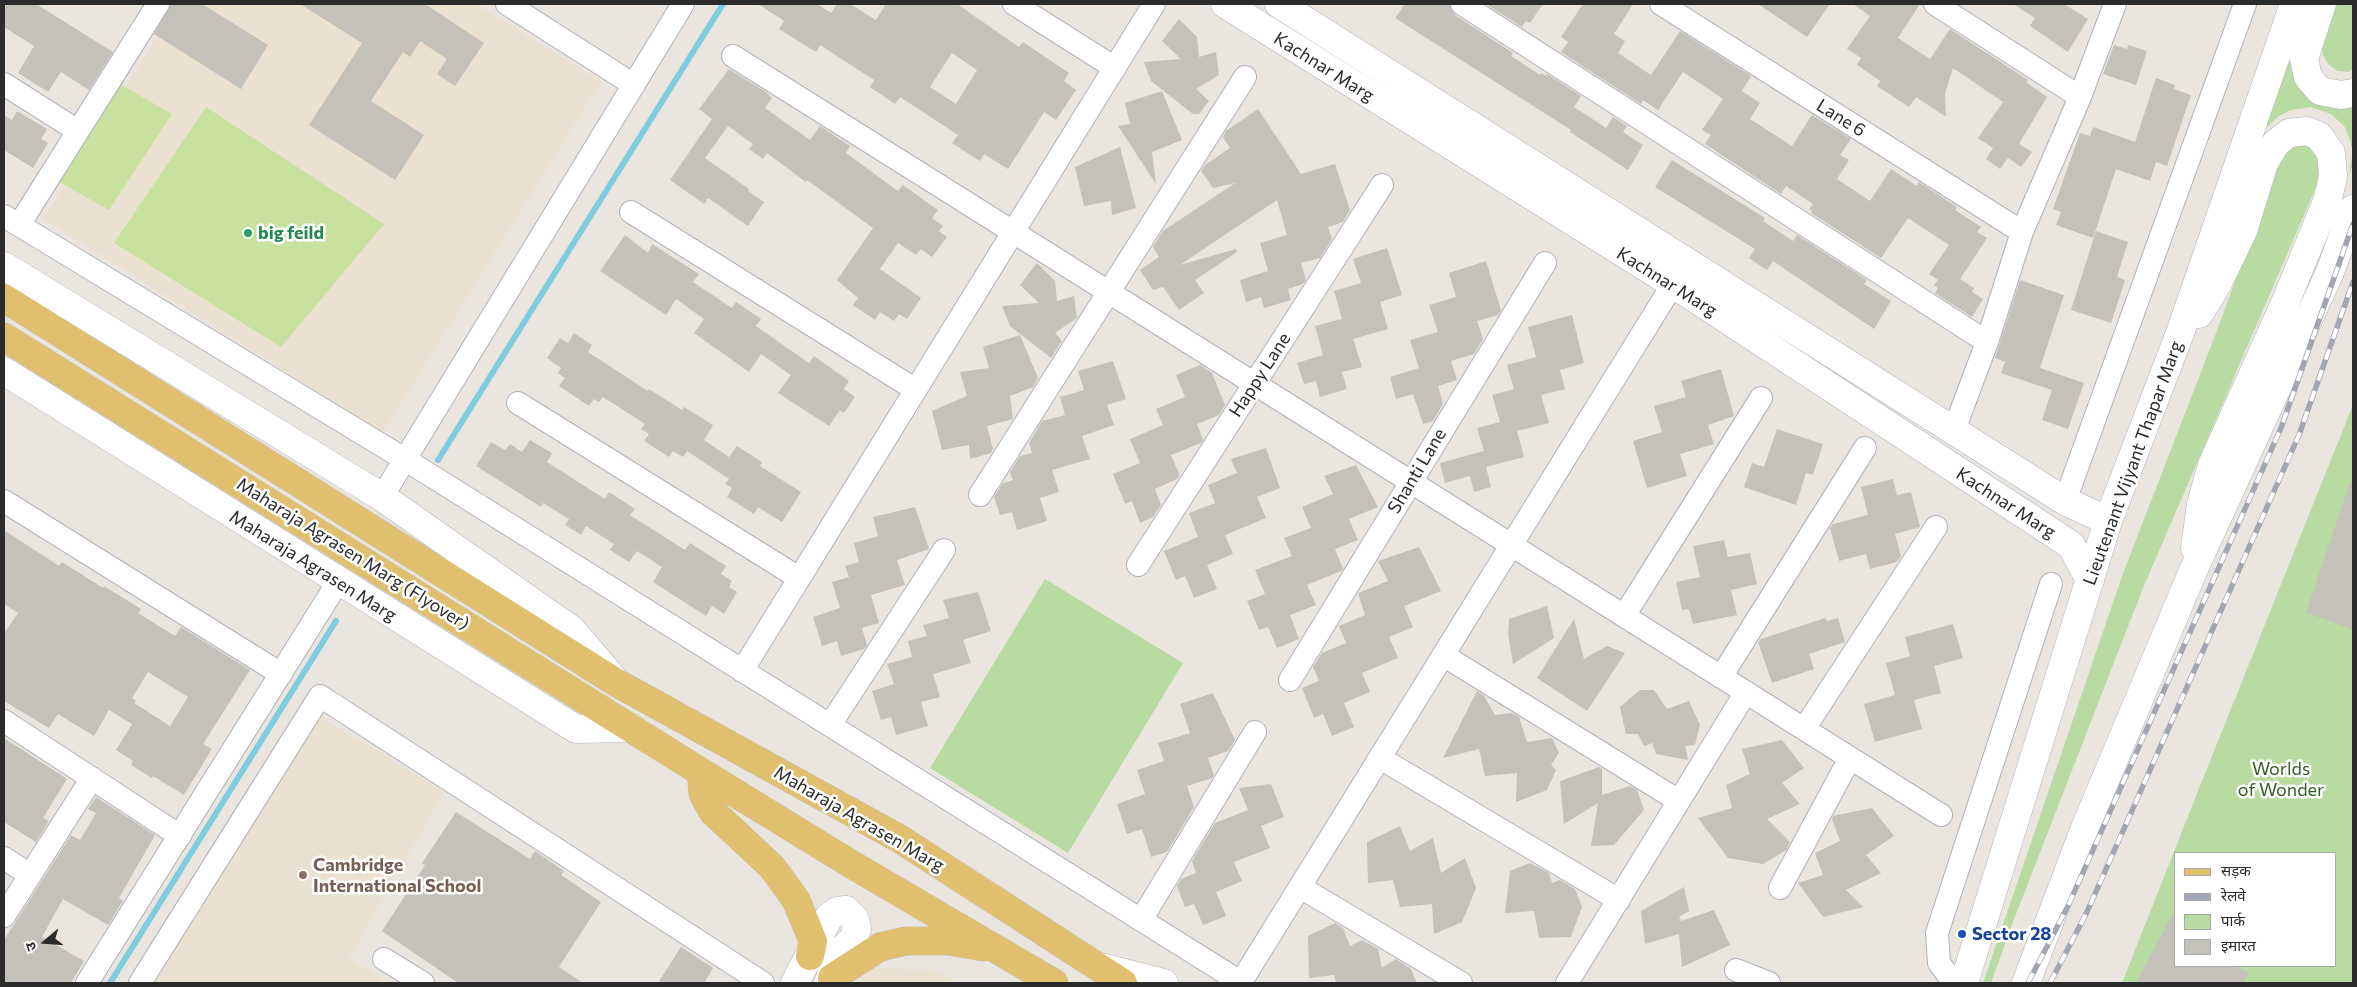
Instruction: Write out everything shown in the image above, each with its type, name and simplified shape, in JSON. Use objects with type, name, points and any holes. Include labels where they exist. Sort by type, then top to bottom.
[{"type":"main road","name":"Kachnar Marg","points":[[1225,4],[1673,284],[2071,545],[2090,580]]},
{"type":"main road","name":"Lieutenant Vijyant Thapar Marg","points":[[1964,983],[2108,521],[2180,333],[2294,4]]},
{"type":"main road","points":[[2322,4],[2304,58],[2308,77],[2320,91],[2341,95],[2353,93]]},
{"type":"main road","name":"Kachnar Marg","points":[[1287,6],[2065,501],[2108,521]]},
{"type":"main road","points":[[1272,34],[1287,6]]},
{"type":"main road","points":[[2180,333],[2200,312],[2218,283],[2243,231],[2264,163],[2276,142],[2289,133],[2307,131],[2318,136],[2332,153],[2333,176],[2328,198],[2285,303],[2212,466],[2201,504],[2193,571]]},
{"type":"main road","points":[[2026,983],[2085,828],[2193,571],[2330,272],[2353,209]]},
{"type":"main road","points":[[4,266],[382,497],[572,630],[617,683]]},
{"type":"main road","name":"Maharaja Agrasen Marg (Flyover)","points":[[4,298],[617,683]]},
{"type":"main road","name":"Maharaja Agrasen Marg (Flyover)","points":[[4,338],[701,772]]},
{"type":"main road","name":"Maharaja Agrasen Marg","points":[[4,371],[338,582],[576,729],[632,728]]},
{"type":"main road","name":"Maharaja Agrasen Marg","points":[[617,683],[900,839],[1123,983]]},
{"type":"main road","points":[[701,772],[851,864],[1054,983]]},
{"type":"main road","points":[[701,772],[703,794],[713,812],[772,867],[796,900],[813,941],[810,956]]},
{"type":"main road","points":[[794,983],[829,917],[837,911],[846,910],[856,918],[857,928],[854,938],[840,952],[830,981]]},
{"type":"main road","points":[[830,981],[880,947],[906,941],[949,941],[1004,952],[1038,983]]},
{"type":"main road","points":[[1096,965],[1164,983]]},
{"type":"street","points":[[158,4],[78,131],[12,220],[406,460],[1242,983],[1687,262]]},
{"type":"street","points":[[507,4],[634,85]]},
{"type":"street","points":[[382,497],[683,4]]},
{"type":"street","points":[[1014,4],[1115,68]]},
{"type":"street","points":[[742,671],[1154,4]]},
{"type":"street","points":[[1462,4],[1987,342]]},
{"type":"street","name":"Lane 6","points":[[1661,4],[2022,232]]},
{"type":"street","points":[[1935,4],[2080,97]]},
{"type":"street","points":[[1954,430],[1987,342],[2022,232],[2080,97],[2115,4]]},
{"type":"street","points":[[2065,501],[2245,4]]},
{"type":"street","points":[[733,56],[1941,815]]},
{"type":"street","points":[[980,495],[1245,77]]},
{"type":"street","points":[[4,84],[78,131]]},
{"type":"street","name":"Happy Lane","points":[[1138,565],[1382,185]]},
{"type":"street","points":[[631,212],[916,390]]},
{"type":"street","name":"Shanti Lane","points":[[1290,680],[1545,263]]},
{"type":"street","points":[[1624,616],[1761,398]]},
{"type":"street","points":[[518,403],[799,578]]},
{"type":"street","points":[[1721,677],[1865,448]]},
{"type":"street","points":[[4,501],[281,674]]},
{"type":"street","points":[[1804,729],[1936,527]]},
{"type":"street","points":[[830,725],[944,550]]},
{"type":"street","points":[[87,983],[338,582]]},
{"type":"street","points":[[1954,983],[1939,963],[1937,933],[2051,584]]},
{"type":"street","points":[[1443,655],[1679,801]]},
{"type":"street","points":[[1567,983],[1746,692]]},
{"type":"street","points":[[140,983],[320,696],[763,983]]},
{"type":"street","points":[[4,721],[180,836]]},
{"type":"street","points":[[1140,920],[1255,732]]},
{"type":"street","points":[[1380,758],[1619,900]]},
{"type":"street","points":[[1780,888],[1850,758]]},
{"type":"street","points":[[4,916],[92,778]]},
{"type":"street","points":[[4,858],[30,875]]},
{"type":"street","points":[[1300,887],[1461,983]]},
{"type":"street","points":[[384,960],[423,983]]},
{"type":"street","points":[[1736,970],[1769,983]]},
{"type":"shaded area","points":[[177,4],[476,4],[601,82],[383,432],[43,219]]},
{"type":"shaded area","name":"Cambridge International School","points":[[313,712],[444,792],[349,958],[387,983],[139,983]]},
{"type":"shaded area","points":[[870,968],[934,970],[955,983],[860,983]]},
{"type":"green space","points":[[2330,4],[2353,4],[2353,69],[2349,72],[2337,71],[2328,64],[2323,55],[2321,42]]},
{"type":"green space","points":[[2293,47],[2293,69],[2353,98],[2353,153],[2345,127],[2331,114],[2311,107],[2291,110],[2279,116],[2261,133]]},
{"type":"green space","points":[[121,85],[172,114],[109,210],[59,182]]},
{"type":"green space","name":"big feild","points":[[206,107],[384,224],[281,347],[114,243]]},
{"type":"green space","points":[[2312,137],[2324,161],[2317,185],[2143,588],[1991,983],[1983,983],[2122,576],[2213,341],[2284,150]]},
{"type":"green space","points":[[2353,153],[2353,164],[2348,177]]},
{"type":"green space","name":"Worlds of Wonder","points":[[2353,405],[2353,983],[2122,983],[2198,791]]},
{"type":"green space","points":[[1045,579],[1183,663],[1068,853],[930,768]]},
{"type":"building","points":[[4,4],[36,4],[113,52],[89,90],[61,72],[48,92],[18,73],[34,46],[4,27]]},
{"type":"building","points":[[171,4],[202,4],[268,45],[241,89],[154,34]]},
{"type":"building","points":[[300,4],[425,4],[484,43],[455,86],[437,74],[447,59],[420,41],[410,57],[403,52],[371,101],[424,135],[395,180],[309,125],[362,43]]},
{"type":"building","points":[[758,4],[817,4],[831,13],[837,4],[850,4],[876,20],[886,4],[957,4],[1019,47],[1023,42],[1069,73],[1064,81],[1076,90],[1056,120],[1044,112],[1008,169],[984,154],[980,161],[952,143],[958,135],[900,97],[895,104],[870,87],[874,80],[820,45],[816,52],[779,29],[784,21]],"holes":[[[952,53],[977,70],[956,104],[930,87]]]},
{"type":"building","points":[[1405,4],[1449,4],[1455,15],[1513,53],[1511,56],[1540,75],[1541,73],[1546,76],[1547,74],[1581,96],[1574,107],[1606,128],[1613,117],[1627,126],[1623,132],[1643,145],[1628,170],[1570,132],[1571,130],[1395,18]]},
{"type":"building","points":[[1486,4],[1543,4],[1530,23],[1526,21],[1522,27]]},
{"type":"building","points":[[1583,4],[1633,4],[1614,34],[1625,41],[1618,53],[1651,75],[1680,31],[1751,76],[1742,91],[1760,103],[1750,119],[1792,146],[1812,115],[1851,139],[1840,155],[1849,160],[1837,179],[1870,201],[1891,169],[1917,186],[1919,182],[1957,207],[1955,210],[1981,227],[1977,232],[1987,238],[1960,279],[1974,288],[1972,292],[1983,299],[1972,317],[1935,293],[1938,288],[1934,285],[1938,280],[1929,274],[1949,245],[1908,218],[1881,258],[1811,213],[1812,211],[1809,209],[1813,204],[1786,186],[1781,194],[1705,144],[1711,135],[1702,130],[1723,99],[1683,72],[1658,110],[1643,100],[1641,104],[1561,52],[1568,42],[1561,37]]},
{"type":"building","points":[[1758,4],[1830,4],[1807,37]]},
{"type":"building","points":[[1853,4],[1920,4],[1898,38],[1930,59],[1950,29],[2028,80],[2026,82],[2047,97],[2019,144],[2032,152],[2021,167],[2008,158],[2000,169],[1986,159],[1993,148],[1978,138],[2003,102],[1953,68],[1945,93],[1946,117],[1916,97],[1909,107],[1877,86],[1880,81],[1857,65],[1861,58],[1847,49],[1870,16]]},
{"type":"building","points":[[2013,4],[2064,4],[2088,19],[2068,52],[2030,26],[2035,18]]},
{"type":"building","points":[[1179,19],[1197,37],[1199,57],[1216,52],[1219,75],[1196,89],[1209,101],[1199,114],[1193,114],[1151,81],[1144,62],[1181,59],[1162,41]]},
{"type":"building","points":[[2114,45],[2127,49],[2128,45],[2147,51],[2136,85],[2103,74]]},
{"type":"building","points":[[729,69],[766,92],[772,98],[765,108],[810,140],[820,126],[850,146],[846,153],[898,191],[903,185],[938,210],[932,218],[943,226],[939,231],[947,237],[932,257],[921,249],[916,255],[898,243],[880,269],[921,298],[907,319],[899,314],[894,321],[880,312],[875,320],[853,305],[858,298],[837,280],[873,228],[767,153],[763,159],[749,149],[753,144],[728,126],[705,158],[764,202],[748,226],[708,198],[704,204],[670,180],[712,119],[699,109]]},
{"type":"building","points":[[2156,78],[2175,85],[2174,89],[2191,95],[2167,166],[2156,162],[2150,181],[2116,169],[2093,238],[2056,225],[2061,212],[2053,209],[2080,133],[2090,136],[2093,127],[2135,142]]},
{"type":"building","points":[[1162,91],[1182,140],[1152,152],[1156,184],[1118,126],[1130,124],[1125,103]]},
{"type":"building","points":[[1258,109],[1301,174],[1335,164],[1350,210],[1343,222],[1328,227],[1332,239],[1320,258],[1301,263],[1306,280],[1303,284],[1288,289],[1291,300],[1264,308],[1261,297],[1246,302],[1240,280],[1268,271],[1260,243],[1287,235],[1277,200],[1180,265],[1236,249],[1237,252],[1195,280],[1204,293],[1179,310],[1163,287],[1153,290],[1140,270],[1159,257],[1153,247],[1163,231],[1235,183],[1213,188],[1201,171],[1205,165],[1230,148],[1223,137],[1226,131]]},
{"type":"building","points":[[17,111],[47,129],[41,139],[48,143],[33,168],[4,150],[4,115],[12,120]]},
{"type":"building","points":[[1120,147],[1136,208],[1112,215],[1111,201],[1084,206],[1075,167]]},
{"type":"building","points":[[1672,160],[1765,218],[1763,221],[1793,241],[1797,235],[1867,280],[1864,284],[1891,301],[1874,329],[1773,261],[1767,270],[1749,258],[1755,249],[1655,187]]},
{"type":"building","points":[[2096,231],[2128,242],[2117,277],[2125,280],[2111,323],[2071,310]]},
{"type":"building","points":[[625,235],[648,253],[652,244],[699,274],[693,282],[732,308],[736,302],[761,319],[756,326],[809,363],[814,356],[849,381],[844,389],[855,397],[844,413],[840,410],[829,426],[778,393],[791,375],[761,354],[749,372],[694,333],[704,319],[676,299],[666,315],[600,271]]},
{"type":"building","points":[[1387,248],[1402,295],[1380,302],[1388,329],[1353,339],[1362,367],[1342,372],[1347,389],[1320,397],[1316,381],[1304,384],[1297,363],[1323,355],[1315,326],[1342,319],[1334,291],[1361,283],[1353,259]]},
{"type":"building","points":[[1486,261],[1501,310],[1498,315],[1477,321],[1483,339],[1474,354],[1451,361],[1457,380],[1438,386],[1443,404],[1433,421],[1423,424],[1413,394],[1396,399],[1390,377],[1419,368],[1410,340],[1438,332],[1429,305],[1456,297],[1449,273]]},
{"type":"building","points":[[1037,263],[1055,281],[1057,301],[1074,296],[1077,318],[1055,333],[1062,341],[1051,358],[1010,326],[1002,306],[1039,303],[1020,285]]},
{"type":"building","points":[[2020,280],[2064,295],[2040,368],[2084,383],[2068,429],[2042,420],[2052,390],[2001,373],[2005,362],[1995,358]]},
{"type":"building","points":[[1572,315],[1584,363],[1560,370],[1565,389],[1541,395],[1549,423],[1517,431],[1524,457],[1486,467],[1491,487],[1474,492],[1470,476],[1445,483],[1440,463],[1484,451],[1477,428],[1500,422],[1492,395],[1514,389],[1507,365],[1536,357],[1528,327]]},
{"type":"building","points":[[574,333],[592,345],[588,352],[648,391],[649,389],[682,410],[684,407],[713,425],[704,440],[729,457],[737,446],[762,462],[760,466],[801,492],[782,522],[758,507],[754,514],[727,497],[732,488],[725,484],[729,479],[687,451],[683,457],[673,451],[669,457],[644,441],[649,434],[641,429],[645,424],[603,397],[599,402],[594,399],[589,406],[559,386],[565,378],[558,373],[561,368],[547,358],[560,338],[568,343]]},
{"type":"building","points":[[1020,335],[1038,378],[1033,387],[1010,396],[1013,419],[987,426],[993,449],[991,453],[970,459],[969,445],[942,450],[932,411],[967,396],[960,372],[989,368],[983,347]]},
{"type":"building","points":[[1113,361],[1126,399],[1107,405],[1114,425],[1082,436],[1090,459],[1052,470],[1059,492],[1040,498],[1047,521],[1017,530],[1012,512],[1000,515],[994,497],[1003,483],[1013,480],[1010,472],[1020,456],[1032,453],[1029,443],[1042,421],[1065,415],[1060,397],[1084,390],[1078,371]]},
{"type":"building","points":[[1200,365],[1212,373],[1225,405],[1219,415],[1197,424],[1203,440],[1201,443],[1171,455],[1180,476],[1155,489],[1161,505],[1153,517],[1140,523],[1132,501],[1125,504],[1113,474],[1140,463],[1130,439],[1163,425],[1156,409],[1185,397],[1176,375]]},
{"type":"building","points":[[1721,369],[1734,416],[1708,425],[1714,444],[1680,454],[1687,476],[1647,488],[1633,441],[1662,432],[1654,406],[1686,397],[1681,381]]},
{"type":"building","points":[[1777,429],[1823,444],[1813,475],[1806,473],[1796,505],[1744,487],[1752,463],[1764,467]]},
{"type":"building","points":[[530,440],[552,453],[547,462],[605,499],[609,492],[635,509],[630,515],[685,550],[690,543],[726,566],[721,574],[732,581],[729,587],[737,592],[724,614],[712,606],[706,616],[653,582],[662,567],[637,551],[629,562],[610,550],[614,544],[586,526],[581,535],[565,525],[569,519],[543,503],[541,507],[476,466],[491,442],[505,450],[510,444],[522,452]]},
{"type":"building","points":[[1266,448],[1280,488],[1257,497],[1266,518],[1225,535],[1233,554],[1207,565],[1217,589],[1194,598],[1185,576],[1176,580],[1164,551],[1198,537],[1189,513],[1215,503],[1208,485],[1237,473],[1231,459]]},
{"type":"building","points":[[1356,465],[1378,507],[1349,519],[1358,540],[1335,549],[1343,569],[1307,585],[1316,605],[1290,615],[1299,639],[1277,648],[1268,627],[1259,630],[1247,601],[1265,594],[1255,570],[1292,556],[1284,538],[1311,528],[1302,507],[1333,494],[1324,476]]},
{"type":"building","points":[[1893,479],[1897,495],[1911,492],[1920,527],[1895,534],[1901,556],[1897,562],[1870,569],[1866,554],[1839,561],[1830,528],[1833,524],[1868,515],[1861,487]]},
{"type":"building","points":[[2350,482],[2353,482],[2353,629],[2306,613]]},
{"type":"building","points":[[915,507],[929,549],[897,560],[905,585],[871,595],[879,623],[862,628],[867,645],[864,649],[841,656],[837,641],[822,646],[813,617],[840,608],[832,582],[849,577],[845,566],[859,562],[854,543],[878,536],[873,517]]},
{"type":"building","points":[[4,530],[59,566],[62,562],[103,588],[104,586],[141,609],[138,613],[175,636],[181,627],[250,670],[203,744],[212,749],[184,795],[131,765],[133,761],[116,750],[132,724],[109,710],[94,736],[58,714],[49,728],[4,701],[4,633],[18,613],[4,604]],"holes":[[[148,672],[188,697],[170,726],[134,703],[136,701],[132,698]]]},
{"type":"building","points":[[1724,540],[1728,557],[1750,553],[1757,584],[1731,590],[1737,615],[1693,624],[1689,609],[1682,610],[1676,582],[1700,577],[1693,546]]},
{"type":"building","points":[[1419,547],[1441,591],[1404,606],[1413,627],[1389,637],[1398,658],[1362,673],[1370,692],[1344,703],[1354,727],[1332,736],[1323,714],[1314,718],[1302,688],[1319,681],[1313,667],[1322,653],[1346,643],[1339,626],[1365,615],[1358,593],[1388,581],[1378,561]]},
{"type":"building","points":[[978,592],[991,631],[963,640],[971,663],[933,674],[940,697],[921,702],[928,726],[896,735],[891,717],[881,720],[872,691],[894,684],[887,664],[912,657],[908,641],[927,636],[923,625],[949,618],[943,600]]},
{"type":"building","points":[[1547,606],[1554,638],[1513,664],[1508,634],[1509,619]]},
{"type":"building","points":[[1825,618],[1827,621],[1838,618],[1845,642],[1809,654],[1814,669],[1772,683],[1758,642],[1761,639]]},
{"type":"building","points":[[1574,619],[1584,659],[1607,646],[1625,653],[1587,711],[1537,678]]},
{"type":"building","points":[[1953,624],[1963,658],[1934,666],[1941,693],[1914,700],[1922,729],[1875,742],[1864,704],[1895,695],[1886,663],[1910,656],[1905,637]]},
{"type":"building","points":[[1640,690],[1654,690],[1667,709],[1689,701],[1700,725],[1695,745],[1685,746],[1688,760],[1656,754],[1652,743],[1644,746],[1638,734],[1626,734],[1620,707]]},
{"type":"building","points":[[1477,691],[1484,696],[1495,715],[1512,713],[1519,717],[1527,742],[1552,738],[1559,753],[1551,765],[1556,770],[1547,790],[1516,802],[1517,773],[1485,776],[1479,749],[1443,758]]},
{"type":"building","points":[[1213,693],[1235,740],[1228,751],[1208,758],[1214,775],[1212,778],[1187,786],[1194,807],[1167,852],[1151,857],[1142,829],[1127,834],[1117,804],[1145,794],[1137,770],[1164,761],[1158,743],[1190,733],[1180,704]]},
{"type":"building","points":[[4,738],[67,779],[43,818],[49,821],[36,842],[4,822]]},
{"type":"building","points":[[1782,740],[1804,768],[1782,783],[1800,804],[1767,819],[1790,842],[1786,850],[1763,864],[1728,858],[1698,818],[1732,808],[1726,785],[1750,774],[1742,749]]},
{"type":"building","points":[[1599,767],[1602,769],[1602,795],[1630,786],[1637,790],[1644,810],[1614,845],[1591,846],[1598,803],[1564,824],[1560,781]]},
{"type":"building","points":[[1271,784],[1284,817],[1261,826],[1270,848],[1234,862],[1242,881],[1216,892],[1226,916],[1203,925],[1194,904],[1185,907],[1177,886],[1181,879],[1196,873],[1192,861],[1215,823],[1248,810],[1239,788]]},
{"type":"building","points":[[96,797],[155,835],[119,898],[123,901],[108,925],[63,899],[42,937],[84,961],[71,983],[4,983],[4,940],[71,835],[80,840],[96,813],[88,809]]},
{"type":"building","points":[[1872,808],[1894,836],[1866,855],[1881,873],[1846,890],[1863,907],[1823,917],[1798,883],[1823,875],[1815,853],[1840,841],[1832,819],[1833,816]]},
{"type":"building","points":[[456,812],[530,859],[535,851],[564,871],[561,875],[601,902],[559,967],[583,983],[458,983],[382,931],[425,865],[422,863]]},
{"type":"building","points":[[1400,826],[1410,851],[1433,838],[1441,873],[1465,858],[1476,888],[1462,922],[1434,934],[1432,904],[1400,907],[1393,880],[1368,883],[1367,842]]},
{"type":"building","points":[[1530,863],[1549,873],[1552,883],[1560,880],[1575,889],[1582,907],[1571,937],[1539,938],[1534,911],[1505,913],[1510,871]]},
{"type":"building","points":[[1684,887],[1689,911],[1679,917],[1681,921],[1714,910],[1730,945],[1682,967],[1679,934],[1645,944],[1641,911]]},
{"type":"building","points":[[2174,912],[2174,967],[2238,967],[2249,973],[2243,983],[2136,983]]},
{"type":"building","points":[[1335,923],[1343,928],[1350,946],[1362,940],[1378,949],[1382,968],[1396,959],[1411,969],[1417,983],[1336,983],[1334,975],[1309,978],[1308,936]]},
{"type":"building","points":[[681,947],[713,968],[704,983],[658,983]]},
{"type":"waterway","points":[[438,460],[723,4]]},
{"type":"waterway","points":[[110,983],[336,621]]},
{"type":"railway","points":[[2028,983],[2068,906],[2281,428],[2353,224]]},
{"type":"railway","points":[[2050,983],[2086,914],[2299,435],[2353,282]]},
{"type":"place","name":"big feild","points":[[248,233]]},
{"type":"place","name":"Cambridge International School","points":[[303,875]]},
{"type":"place","name":"Sector 28","points":[[1962,934]]}]
